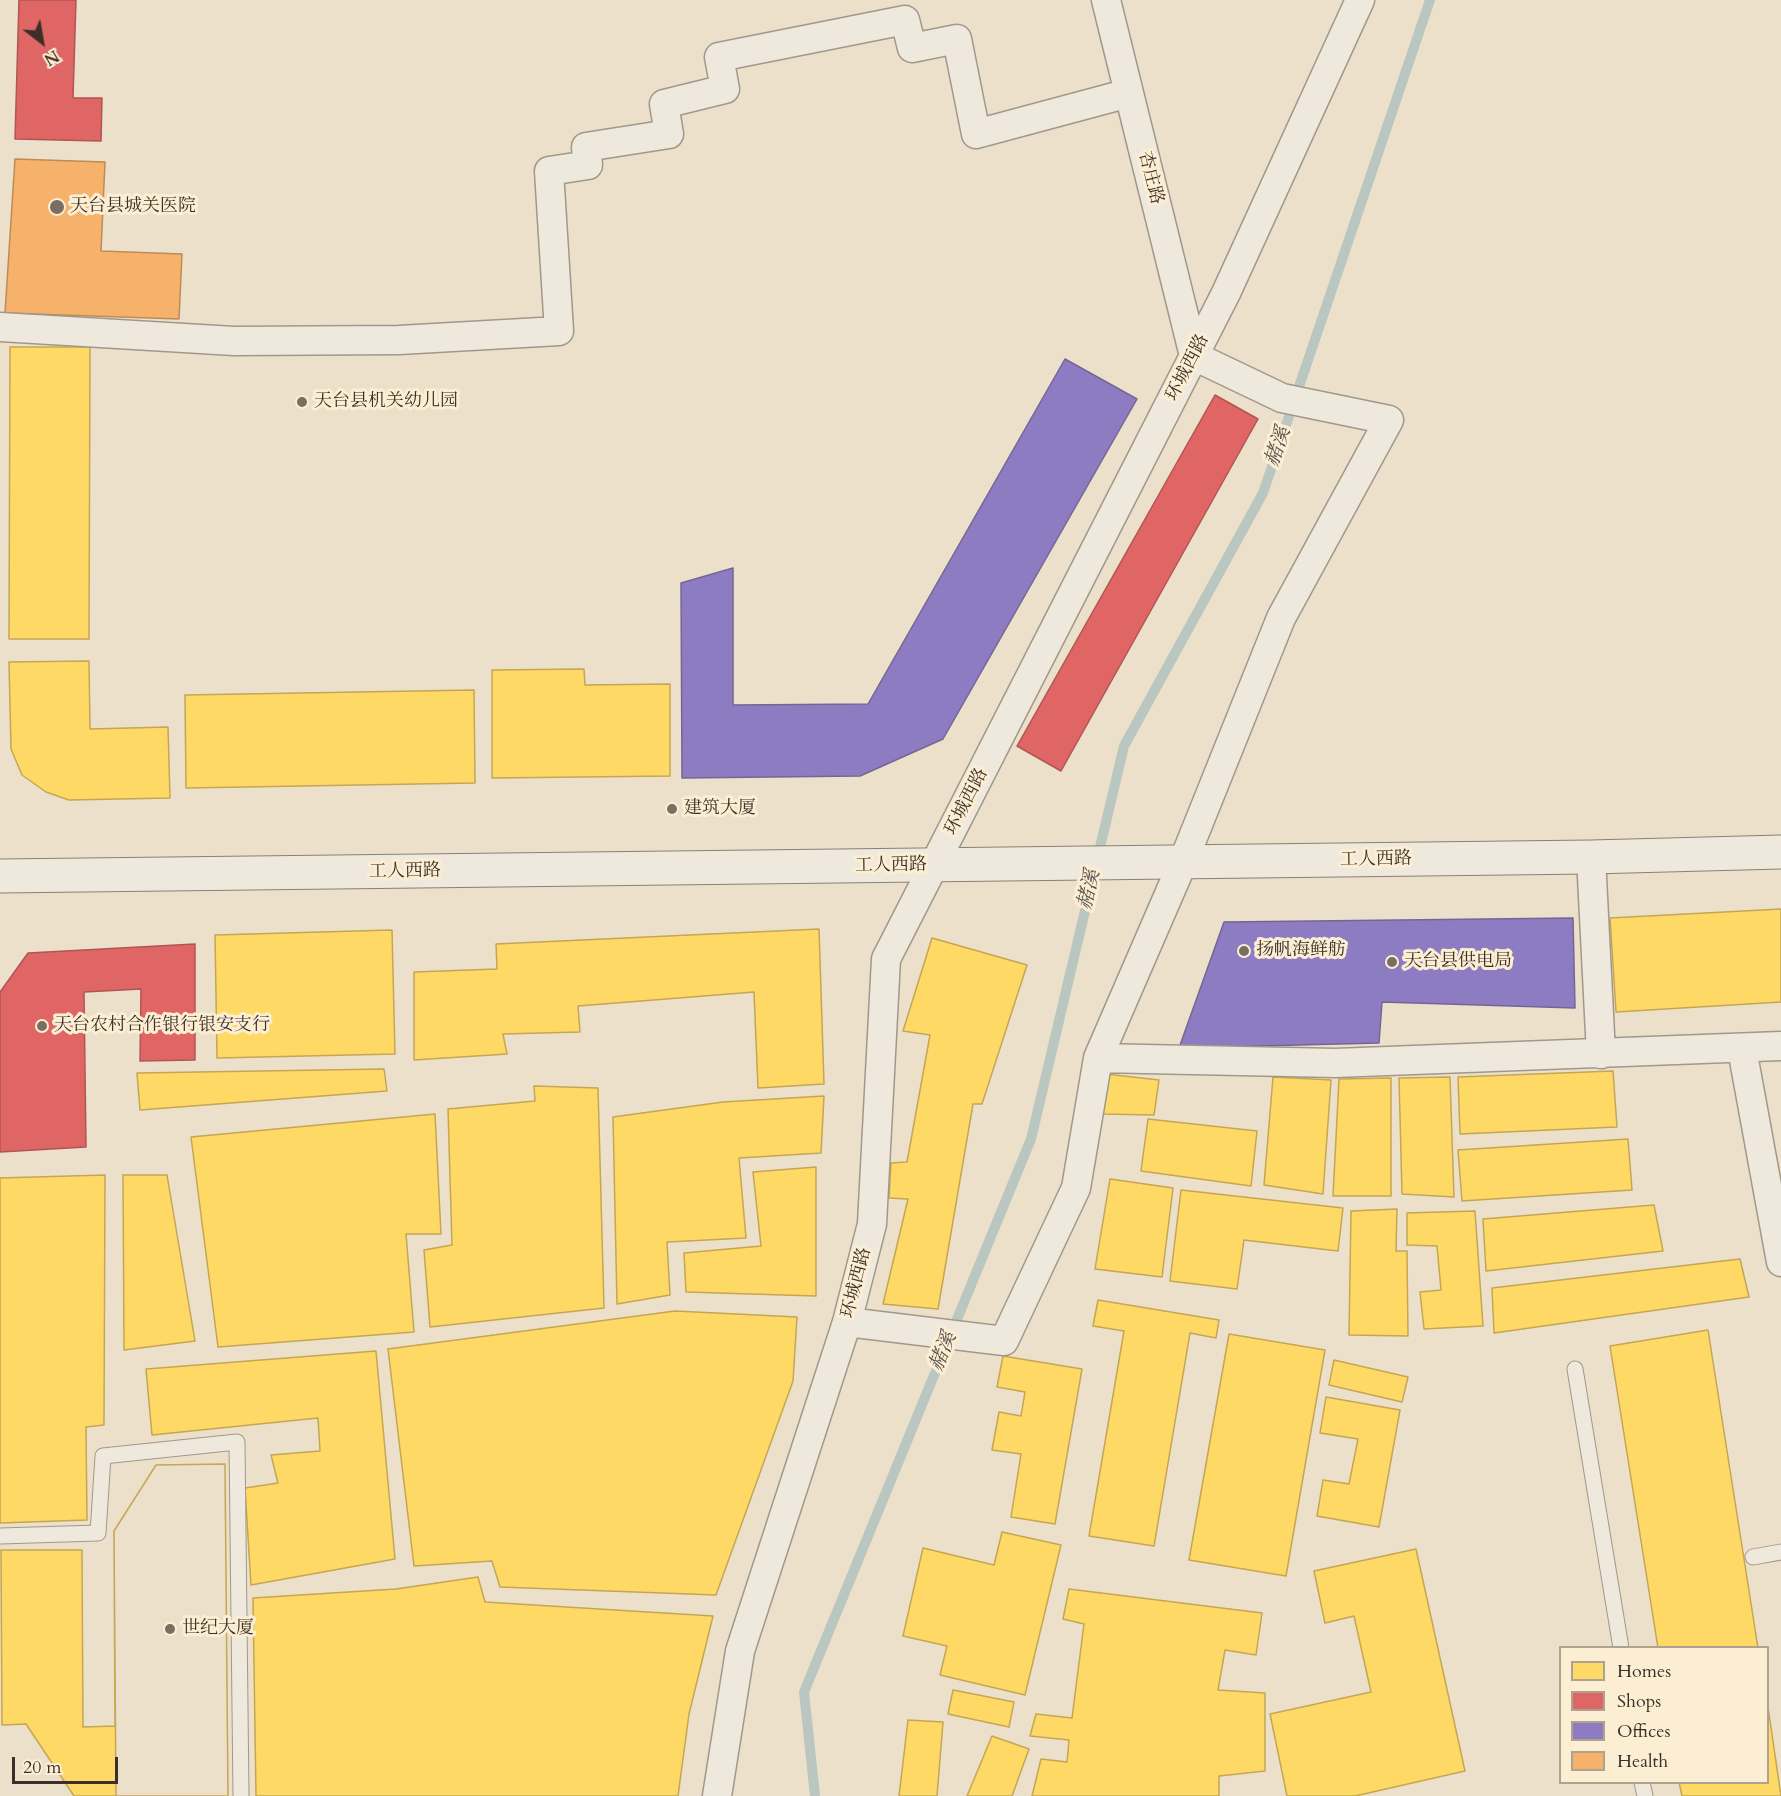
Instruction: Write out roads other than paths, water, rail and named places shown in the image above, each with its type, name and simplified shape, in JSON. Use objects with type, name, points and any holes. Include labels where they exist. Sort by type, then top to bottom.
[{"type":"main road","name":"工人西路","points":[[0,876],[1591,857],[1781,852]]},
{"type":"street","name":"杏庄路","points":[[1106,0],[1194,356]]},
{"type":"street","name":"环城西路","points":[[717,1796],[740,1651],[848,1322],[872,1224],[886,959],[1226,293],[1359,0]]},
{"type":"street","points":[[0,327],[234,341],[399,340],[560,331],[549,171],[588,165],[586,147],[669,134],[664,104],[725,89],[719,57],[904,20],[912,48],[957,39],[976,134],[1129,93]]},
{"type":"street","points":[[848,1322],[1004,1341],[1076,1188],[1098,1058],[1183,862],[1281,618],[1389,420],[1282,398],[1194,356]]},
{"type":"street","points":[[1591,857],[1601,1054]]},
{"type":"street","points":[[1098,1058],[1335,1063],[1781,1046]]},
{"type":"street","points":[[1742,1048],[1781,1262]]},
{"type":"lane","points":[[1575,1368],[1621,1646]]},
{"type":"lane","points":[[0,1536],[98,1533],[103,1456],[237,1442],[241,1796]]},
{"type":"lane","points":[[1753,1557],[1781,1552]]},
{"type":"waterway","name":"赭溪","points":[[815,1796],[804,1692],[1031,1139],[1124,746],[1263,493],[1430,0]]},
{"type":"place","name":"天台县城关医院","points":[[57,207]]},
{"type":"place","name":"天台县机关幼儿园","points":[[302,402]]},
{"type":"place","name":"建筑大厦","points":[[672,809]]},
{"type":"place","name":"扬帆海鲜舫","points":[[1244,951]]},
{"type":"place","name":"天台县供电局","points":[[1392,962]]},
{"type":"place","name":"天台农村合作银行银安支行","points":[[42,1026]]},
{"type":"place","name":"世纪大厦","points":[[170,1629]]}]
